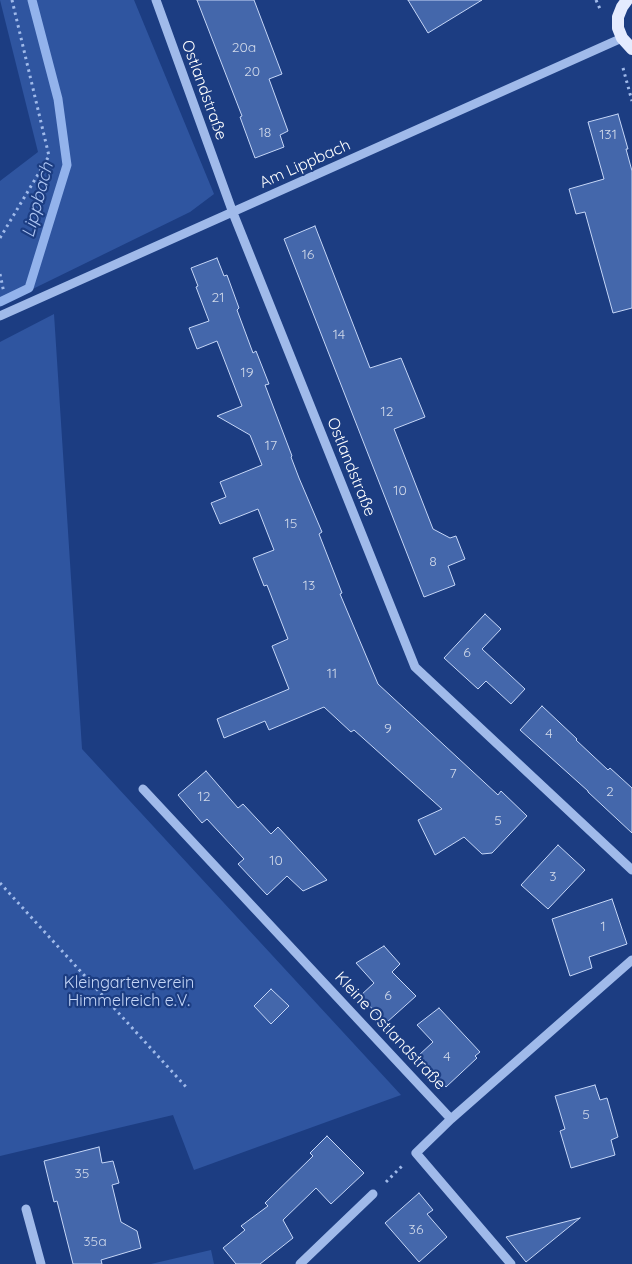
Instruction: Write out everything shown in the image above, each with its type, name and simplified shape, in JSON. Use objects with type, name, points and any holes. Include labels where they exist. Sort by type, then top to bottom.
[{"type":"main road","points":[[627,0],[618,17],[618,28],[622,38],[632,49]]},
{"type":"street","name":"Ostlandstraße","points":[[156,0],[233,213],[415,667],[632,870]]},
{"type":"street","name":"Am Lippbach","points":[[0,316],[622,38]]},
{"type":"street","name":"Kleine Ostlandstraße","points":[[143,789],[451,1118]]},
{"type":"street","points":[[511,1264],[416,1153],[451,1118],[632,960]]},
{"type":"street","points":[[300,1264],[373,1194]]},
{"type":"street","points":[[26,1209],[41,1264]]},
{"type":"path","points":[[0,238],[49,156],[12,0]]},
{"type":"path","points":[[0,274],[4,292]]},
{"type":"path","points":[[0,883],[187,1088]]},
{"type":"path","points":[[373,1194],[416,1153]]},
{"type":"green space","points":[[0,0],[134,0],[214,194],[190,212],[0,305],[0,181],[38,152]]},
{"type":"green space","name":"Kleingartenverein Himmelreich e.V.","points":[[54,314],[82,749],[401,1095],[194,1170],[173,1115],[0,1156],[0,342]]},
{"type":"green space","points":[[211,1250],[214,1264],[151,1264]]},
{"type":"building","points":[[197,0],[254,0],[282,74],[269,79],[288,131],[280,135],[284,147],[255,158],[240,117],[242,116]]},
{"type":"building","points":[[408,0],[482,0],[428,33]]},
{"type":"building","points":[[618,114],[632,171],[632,308],[613,313],[585,212],[576,214],[569,189],[604,179],[588,122]]},
{"type":"building","points":[[315,226],[370,368],[401,358],[425,417],[394,429],[433,529],[450,538],[456,536],[465,559],[448,566],[455,585],[424,597],[284,239]]},
{"type":"building","points":[[217,258],[224,276],[227,275],[239,308],[237,310],[253,353],[256,351],[269,384],[265,385],[299,478],[322,532],[319,534],[342,593],[340,594],[378,684],[498,795],[501,791],[527,816],[492,853],[482,854],[464,837],[435,855],[418,820],[442,809],[354,730],[351,732],[324,707],[269,730],[265,721],[224,738],[217,719],[289,689],[272,646],[288,639],[267,585],[264,586],[253,558],[274,550],[258,509],[220,524],[211,503],[226,497],[220,482],[262,465],[250,435],[217,416],[242,406],[217,341],[197,349],[189,328],[209,321],[191,268]]},
{"type":"building","points":[[485,614],[501,629],[482,649],[525,689],[511,704],[486,681],[478,689],[444,658]]},
{"type":"building","points":[[542,706],[608,770],[610,768],[632,788],[632,833],[520,730]]},
{"type":"building","points":[[206,771],[238,808],[243,804],[271,834],[278,827],[327,880],[303,891],[287,876],[267,895],[238,864],[244,859],[207,819],[202,823],[178,795]]},
{"type":"building","points":[[558,845],[585,870],[548,909],[521,885]]},
{"type":"building","points":[[612,899],[627,944],[589,957],[592,968],[570,976],[552,919]]},
{"type":"building","points":[[384,946],[400,964],[392,972],[416,996],[386,1023],[360,996],[374,983],[356,963]]},
{"type":"building","points":[[271,989],[289,1006],[271,1024],[254,1006]]},
{"type":"building","points":[[439,1008],[480,1052],[475,1056],[477,1058],[446,1087],[418,1056],[433,1042],[417,1025]]},
{"type":"building","points":[[595,1085],[600,1100],[607,1098],[618,1137],[611,1140],[615,1155],[571,1168],[560,1131],[565,1129],[555,1096]]},
{"type":"building","points":[[327,1136],[364,1173],[331,1204],[316,1188],[283,1220],[293,1238],[260,1264],[236,1264],[223,1248],[245,1230],[241,1226],[268,1206],[265,1203],[313,1156],[310,1153]]},
{"type":"building","points":[[99,1147],[102,1163],[113,1161],[119,1183],[112,1185],[121,1222],[137,1231],[141,1248],[101,1260],[102,1264],[73,1264],[57,1201],[54,1202],[44,1161]]},
{"type":"building","points":[[419,1193],[433,1210],[427,1214],[447,1237],[419,1262],[385,1223]]},
{"type":"building","points":[[580,1218],[526,1262],[506,1237]]},
{"type":"waterway","name":"Lippbach","points":[[0,302],[29,288],[67,165],[58,99],[32,0]]}]
